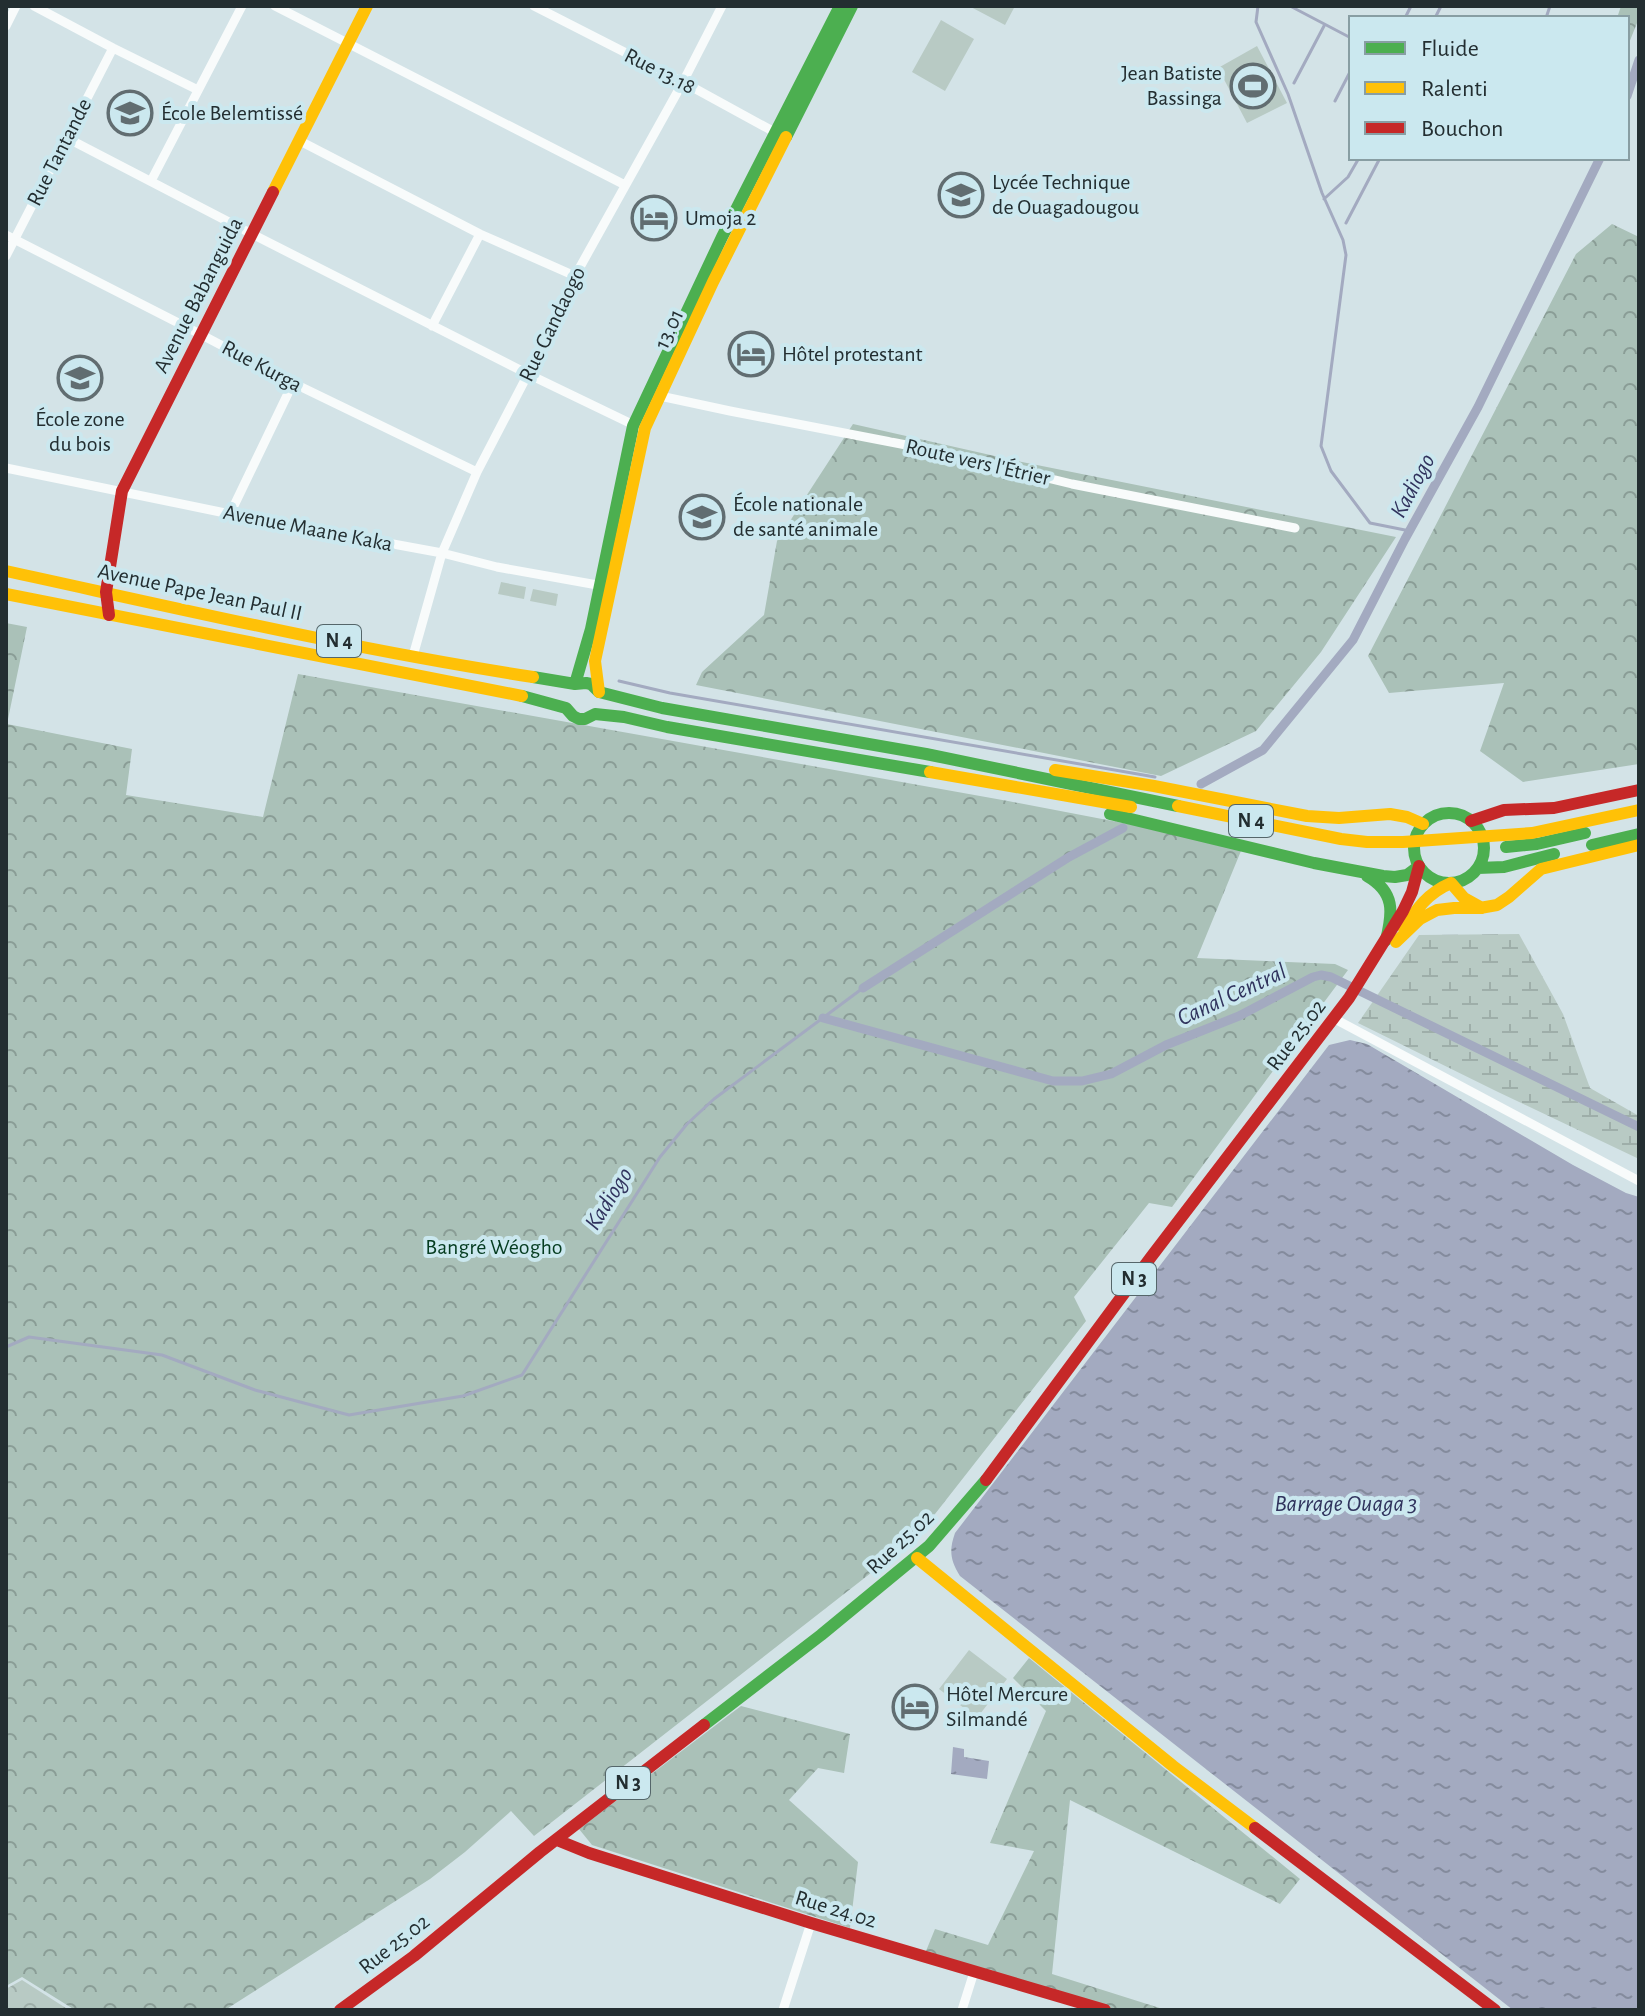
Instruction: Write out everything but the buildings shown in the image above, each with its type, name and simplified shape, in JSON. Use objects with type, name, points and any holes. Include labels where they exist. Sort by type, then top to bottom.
[{"type":"main road","name":"Avenue Babanguida","points":[[109,615],[106,592],[122,491],[367,6]]},
{"type":"main road","name":"13.01","points":[[639,427],[660,396],[840,6]]},
{"type":"main road","name":"13.01","points":[[599,692],[595,661],[606,586],[639,427],[722,237],[852,6]]},
{"type":"main road","name":"Avenue Pape Jean Paul II","points":[[6,571],[472,668],[591,684],[599,692],[662,708],[926,754]]},
{"type":"main road","name":"13.01","points":[[575,684],[606,586]]},
{"type":"main road","name":"Avenue Pape Jean Paul II","points":[[6,594],[506,692],[566,708],[579,719],[595,714],[624,717],[918,771]]},
{"type":"main road","points":[[566,708],[565,694],[575,684]]},
{"type":"main road","points":[[595,714],[601,704],[599,692]]},
{"type":"main road","points":[[926,754],[1138,783],[1307,816],[1339,818],[1390,814],[1423,824],[1441,814],[1452,813],[1471,821],[1478,829],[1484,849],[1478,868],[1504,867],[1639,834]]},
{"type":"main road","name":"N 4","points":[[926,754],[1341,839],[1404,847]]},
{"type":"main road","points":[[918,771],[1346,869],[1395,877],[1407,875],[1419,866],[1426,875],[1451,883],[1464,898],[1484,909]]},
{"type":"main road","name":"N 4","points":[[918,771],[1366,852],[1496,842],[1537,844],[1639,820]]},
{"type":"main road","points":[[1471,821],[1504,810],[1554,808],[1639,790]]},
{"type":"main road","name":"N 4","points":[[1496,842],[1639,810]]},
{"type":"main road","name":"N 3","points":[[1419,866],[1414,849],[1423,824]]},
{"type":"main road","points":[[1391,941],[1431,911],[1445,908],[1484,909],[1499,904],[1541,869],[1639,845]]},
{"type":"main road","name":"Rue 25.02","points":[[1391,941],[1412,892],[1419,866]]},
{"type":"main road","name":"N 3","points":[[1451,883],[1470,876],[1478,868]]},
{"type":"main road","points":[[1346,869],[1377,881],[1384,890],[1391,903],[1391,941]]},
{"type":"main road","name":"Rue 25.02","points":[[340,2010],[414,1956],[510,1876],[917,1558],[1005,1456],[1151,1257],[1419,904],[1436,889],[1451,883]]},
{"type":"main road","points":[[917,1558],[1173,1766],[1495,2010]]},
{"type":"main road","name":"Rue 24.02","points":[[557,1840],[589,1853],[811,1923],[1105,2010]]},
{"type":"street","points":[[6,26],[16,6]]},
{"type":"street","points":[[34,6],[198,90]]},
{"type":"street","points":[[151,181],[242,6]]},
{"type":"street","points":[[275,6],[625,185]]},
{"type":"street","name":"Rue Gandaogo","points":[[413,656],[442,553],[477,472],[575,276],[722,6]]},
{"type":"street","name":"Rue 13.18","points":[[539,7],[781,135]]},
{"type":"street","name":"Rue Tantande","points":[[6,256],[10,237],[67,138],[113,48]]},
{"type":"street","points":[[67,138],[432,326],[639,427]]},
{"type":"street","points":[[300,141],[480,234],[575,276]]},
{"type":"street","points":[[432,326],[480,234]]},
{"type":"street","name":"Rue Kurga","points":[[10,237],[293,383],[477,472]]},
{"type":"street","points":[[230,514],[293,383]]},
{"type":"street","name":"Route vers l'Étrier","points":[[660,396],[927,449],[1072,484],[1295,528]]},
{"type":"street","name":"Avenue Maane Kaka","points":[[6,468],[606,586]]},
{"type":"street","points":[[1333,1018],[1639,1181]]},
{"type":"street","points":[[783,2010],[811,1923]]},
{"type":"street","points":[[962,2010],[974,1972]]},
{"type":"green space","points":[[969,6],[1015,6],[1005,25]]},
{"type":"green space","points":[[1621,6],[1639,6],[1639,18],[1629,43],[1629,16],[1618,16]]},
{"type":"green space","points":[[941,20],[974,39],[945,91],[912,72]]},
{"type":"green space","name":"Jean Batiste Bassinga","points":[[1257,46],[1287,103],[1247,123],[1218,68]]},
{"type":"green space","points":[[1612,224],[1639,237],[1639,764],[1523,782],[1480,751],[1504,683],[1389,693],[1368,656],[1576,254]]},
{"type":"green space","points":[[853,424],[1017,461],[1396,537],[1321,652],[1256,731],[1161,776],[696,685],[702,672],[764,615],[777,541]]},
{"type":"green space","points":[[501,582],[526,587],[524,599],[498,594]]},
{"type":"green space","points":[[533,589],[558,594],[556,606],[530,601]]},
{"type":"green space","name":"Bangré Wéogho","points":[[6,623],[27,627],[7,724],[132,749],[126,795],[263,817],[298,674],[1243,846],[1197,958],[1335,964],[1348,970],[1172,1207],[1149,1203],[1074,1297],[1086,1321],[917,1537],[534,1836],[511,1811],[430,1879],[225,2010],[75,2010],[22,1977],[6,1986]]},
{"type":"green space","points":[[1519,934],[1563,1014],[1590,1088],[1639,1116],[1639,1159],[1358,1023],[1419,935]]},
{"type":"green space","points":[[969,1650],[1007,1679],[977,1718],[939,1689]]},
{"type":"green space","points":[[1029,1658],[1300,1879],[1280,1904],[1070,1800],[1052,1974],[1166,2010],[1111,2010],[926,1951],[935,1929],[988,1945],[1034,1851],[990,1843],[1046,1711],[1013,1678]]},
{"type":"green space","points":[[741,1706],[850,1734],[844,1773],[818,1768],[789,1800],[858,1862],[850,1928],[592,1845],[579,1829]]},
{"type":"green space","points":[[22,1980],[69,2010],[6,2010],[6,1989]]},
{"type":"water","name":"Barrage Ouaga 3","points":[[1350,1040],[1367,1044],[1573,1165],[1639,1197],[1639,2010],[1513,2010],[960,1576],[952,1560],[955,1533],[1329,1045]]},
{"type":"water","points":[[953,1747],[964,1749],[964,1757],[989,1761],[987,1779],[951,1774]]},
{"type":"waterway","points":[[1258,6],[1256,22],[1288,94],[1346,255],[1321,446],[1331,471],[1370,523],[1410,531]]},
{"type":"waterway","points":[[1290,6],[1349,37]]},
{"type":"waterway","points":[[1406,16],[1411,6]]},
{"type":"waterway","points":[[1436,16],[1441,6]]},
{"type":"waterway","points":[[1547,16],[1550,6]]},
{"type":"waterway","points":[[1294,83],[1324,26]]},
{"type":"waterway","name":"Kadiogo","points":[[1629,90],[1639,60]]},
{"type":"waterway","points":[[1335,101],[1349,74]]},
{"type":"waterway","points":[[1324,199],[1348,177],[1358,160]]},
{"type":"waterway","points":[[1346,223],[1379,160]]},
{"type":"waterway","points":[[1594,160],[1598,162]]},
{"type":"waterway","name":"Kadiogo","points":[[1201,784],[1263,750],[1353,640],[1478,407],[1599,160]]},
{"type":"waterway","points":[[619,681],[670,693],[1155,777]]},
{"type":"waterway","name":"Kadiogo","points":[[863,988],[1069,857],[1123,828]]},
{"type":"waterway","name":"Canal Central","points":[[823,1018],[1053,1081],[1082,1081],[1111,1074],[1166,1045],[1239,1016],[1321,975],[1331,977],[1639,1127]]},
{"type":"waterway","name":"Kadiogo","points":[[6,1347],[29,1337],[162,1355],[255,1390],[349,1415],[463,1396],[522,1375],[660,1157],[687,1124],[714,1099],[863,988]]},
{"type":"traffic: fast","points":[[575,684],[591,629],[633,426],[722,237],[840,6]]},
{"type":"traffic: fast","points":[[786,137],[852,6]]},
{"type":"traffic: fast","points":[[533,677],[591,684],[599,692],[662,708],[926,754],[1178,806]]},
{"type":"traffic: fast","points":[[522,696],[566,708],[579,719],[595,714],[624,717],[930,772]]},
{"type":"traffic: fast","points":[[1449,813],[1474,823],[1484,848],[1474,873],[1449,883],[1424,873],[1414,848],[1424,823],[1449,813]]},
{"type":"traffic: fast","points":[[1110,814],[1314,863],[1383,876],[1407,875],[1419,866]]},
{"type":"traffic: fast","points":[[1506,847],[1537,844],[1585,833]]},
{"type":"traffic: fast","points":[[1592,845],[1639,834]]},
{"type":"traffic: fast","points":[[1478,868],[1504,867],[1554,854]]},
{"type":"traffic: fast","points":[[1367,876],[1383,889],[1390,904],[1386,940]]},
{"type":"traffic: fast","points":[[704,1725],[821,1635],[929,1546],[986,1480]]},
{"type":"traffic: slow","points":[[273,192],[367,6]]},
{"type":"traffic: slow","points":[[599,692],[595,661],[645,428],[713,282],[786,137]]},
{"type":"traffic: slow","points":[[6,571],[335,642],[533,677]]},
{"type":"traffic: slow","points":[[6,594],[522,696]]},
{"type":"traffic: slow","points":[[1055,770],[1307,816],[1339,818],[1390,814],[1423,824]]},
{"type":"traffic: slow","points":[[930,772],[1131,807]]},
{"type":"traffic: slow","points":[[1178,806],[1367,842],[1532,833],[1639,810]]},
{"type":"traffic: slow","points":[[1396,942],[1420,919],[1437,910],[1497,905],[1541,869],[1639,845]]},
{"type":"traffic: slow","points":[[1404,929],[1424,902],[1451,883]]},
{"type":"traffic: slow","points":[[1451,883],[1464,898],[1482,908]]},
{"type":"traffic: slow","points":[[917,1558],[1173,1766],[1255,1828]]},
{"type":"traffic: jam","points":[[109,615],[106,592],[122,491],[273,192]]},
{"type":"traffic: jam","points":[[1471,821],[1504,810],[1554,808],[1639,790]]},
{"type":"traffic: jam","points":[[986,1480],[1349,998],[1403,911],[1419,866]]},
{"type":"traffic: jam","points":[[340,2010],[414,1956],[540,1852],[704,1725]]},
{"type":"traffic: jam","points":[[1255,1828],[1495,2010]]},
{"type":"traffic: jam","points":[[557,1840],[589,1853],[811,1923],[1105,2010]]},
{"type":"place","name":"Jean Batiste Bassinga","points":[[1253,86]]},
{"type":"place","name":"École Belemtissé","points":[[130,113]]},
{"type":"place","name":"Lycée Technique de Ouagadougou","points":[[961,195]]},
{"type":"place","name":"Umoja 2","points":[[654,218]]},
{"type":"place","name":"Hôtel protestant","points":[[751,354]]},
{"type":"place","name":"École zone du bois","points":[[80,378]]},
{"type":"place","name":"École nationale de santé animale","points":[[702,517]]},
{"type":"place","name":"Hôtel Mercure Silmandé","points":[[915,1707]]}]
